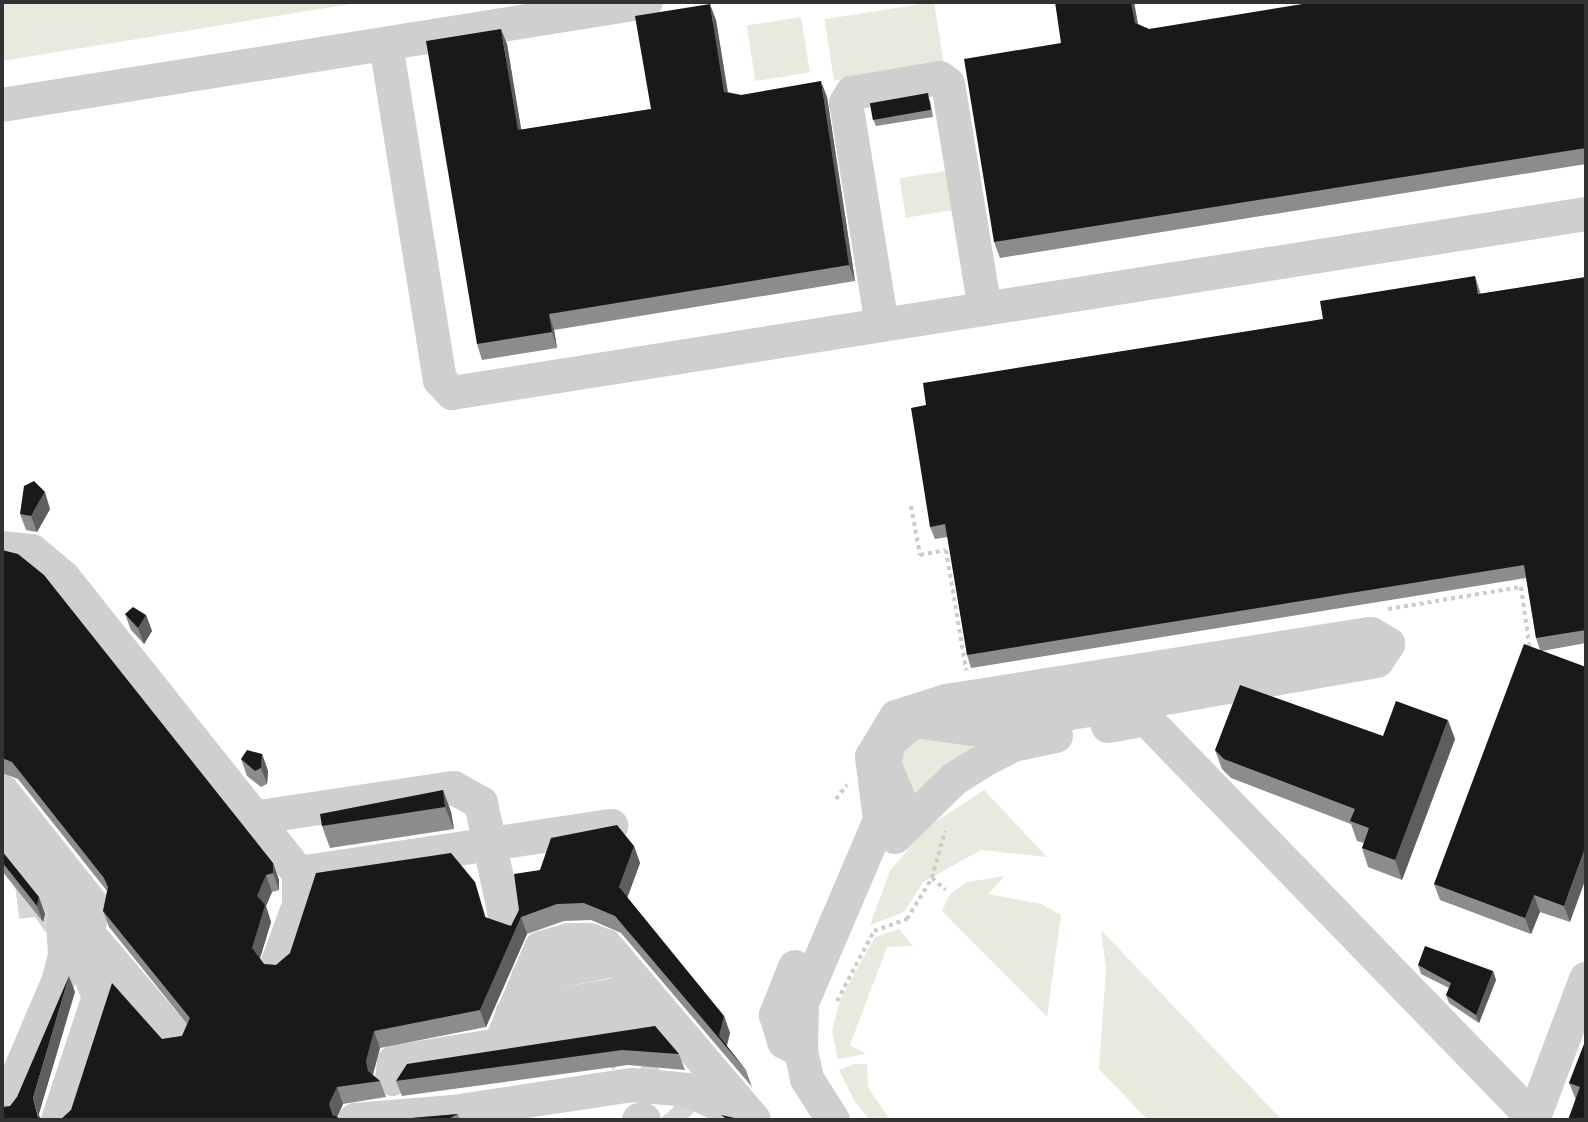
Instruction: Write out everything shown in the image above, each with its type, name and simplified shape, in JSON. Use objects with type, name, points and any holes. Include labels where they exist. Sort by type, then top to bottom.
[{"type":"lane","points":[[2,105],[646,2]]},
{"type":"lane","points":[[386,44],[440,380],[452,393],[1586,214]]},
{"type":"lane","points":[[882,325],[846,103],[852,93],[940,78],[948,84],[985,309]]},
{"type":"lane","points":[[2,548],[32,551],[64,578],[259,817],[299,873],[299,905],[278,962]]},
{"type":"lane","points":[[833,1120],[807,1079],[801,1050],[802,1003],[880,820],[873,778],[879,738],[896,717],[919,707],[1148,685],[1377,661],[1388,644],[1371,634],[1148,685],[972,729],[914,721],[889,742],[884,763],[908,821]]},
{"type":"lane","points":[[850,1120],[824,1073],[816,1013],[824,982],[879,857],[908,821],[986,759],[1014,745],[1146,719],[1534,1120],[1586,979]]},
{"type":"lane","points":[[259,817],[454,788],[481,803],[506,921]]},
{"type":"lane","points":[[2,791],[94,907],[86,936]]},
{"type":"lane","points":[[299,873],[611,826]]},
{"type":"lane","points":[[2,832],[86,936],[176,1037]]},
{"type":"lane","points":[[5,1106],[58,982],[65,956],[63,906]]},
{"type":"lane","points":[[50,1112],[99,997],[63,906]]},
{"type":"lane","points":[[506,1030],[541,948],[550,943],[590,940],[606,946],[665,1020],[754,1120]]},
{"type":"lane","points":[[641,990],[394,1062],[382,1107],[445,1116],[534,1097],[662,1086],[721,1103],[747,1120]]},
{"type":"lane","points":[[506,1030],[665,1020]]},
{"type":"path","points":[[911,506],[920,555],[946,550],[968,678]]},
{"type":"path","points":[[1385,610],[1521,587],[1531,654],[1523,658]]},
{"type":"path","points":[[831,1012],[874,931],[907,919],[932,878],[937,862]]},
{"type":"path","points":[[932,878],[946,890]]},
{"type":"shaded area","points":[[2,2],[363,2],[2,61]]},
{"type":"shaded area","points":[[934,2],[944,63],[834,81],[824,19]]},
{"type":"shaded area","points":[[801,17],[810,72],[755,81],[747,26]]},
{"type":"shaded area","points":[[951,170],[957,210],[906,218],[900,178]]},
{"type":"shaded area","points":[[908,736],[972,737],[973,754],[917,800],[896,764]]},
{"type":"shaded area","points":[[984,790],[1047,857],[981,850],[923,882],[904,912],[870,925],[890,871],[926,828]]},
{"type":"shaded area","points":[[1005,876],[988,894],[1041,904],[1061,915],[1047,1017],[942,911],[950,894],[967,882]]},
{"type":"shaded area","points":[[899,929],[913,946],[887,947],[850,1045],[866,1054],[838,1059],[832,1031],[840,1000],[875,937]]},
{"type":"shaded area","points":[[1101,930],[1282,1120],[1148,1120],[1099,1069],[1106,968]]},
{"type":"shaded area","points":[[854,1064],[867,1064],[868,1087],[890,1120],[870,1120],[855,1102],[839,1070]]},
{"type":"building","points":[[1055,2],[1131,2],[1135,23],[1149,29],[1315,2],[1586,2],[1586,148],[994,242],[964,59],[1061,43]]},
{"type":"building","points":[[710,4],[724,92],[741,95],[821,81],[849,265],[549,314],[552,332],[477,344],[426,41],[501,29],[518,130],[651,109],[635,16]]},
{"type":"building","points":[[928,93],[931,110],[873,120],[870,103]]},
{"type":"building","points":[[1475,276],[1478,294],[1586,277],[1586,630],[1536,638],[1524,565],[967,655],[945,524],[930,527],[911,408],[926,405],[923,383],[1323,319],[1320,301]]},
{"type":"building","points":[[34,481],[45,492],[31,516],[20,514],[24,486]]},
{"type":"building","points":[[2,550],[18,554],[44,575],[273,863],[273,873],[266,875],[257,896],[265,905],[252,948],[264,964],[276,965],[290,953],[316,873],[451,853],[475,882],[485,917],[511,926],[519,910],[514,874],[540,870],[551,838],[617,825],[634,846],[619,887],[724,1016],[719,1036],[746,1070],[615,916],[584,903],[557,904],[521,917],[480,1010],[374,1031],[366,1061],[368,1071],[380,1081],[337,1087],[329,1104],[333,1115],[343,1120],[60,1120],[71,1110],[112,983],[162,1039],[182,1036],[190,1018],[103,911],[108,887],[104,878],[12,762],[2,758]]},
{"type":"building","points":[[133,607],[146,615],[138,628],[125,614]]},
{"type":"building","points":[[1524,644],[1586,667],[1586,846],[1564,906],[1534,895],[1525,918],[1434,884]]},
{"type":"building","points":[[1240,685],[1383,736],[1396,701],[1448,720],[1395,860],[1362,848],[1369,828],[1350,821],[1355,809],[1224,759],[1215,750]]},
{"type":"building","points":[[247,750],[262,754],[261,768],[255,771],[241,759]]},
{"type":"building","points":[[443,790],[445,807],[322,826],[320,814]]},
{"type":"building","points":[[2,851],[39,897],[37,906],[2,862]]},
{"type":"building","points":[[1425,946],[1493,971],[1476,1015],[1446,995],[1451,983],[1418,965]]},
{"type":"building","points":[[69,976],[33,1098],[38,1117],[47,1120],[2,1120],[2,1107],[10,1106],[17,1097]]},
{"type":"building","points":[[655,1026],[679,1054],[622,1050],[396,1081],[407,1064]]},
{"type":"building","points":[[1586,1039],[1586,1120],[1568,1120],[1580,1087],[1569,1083]]},
{"type":"building","points":[[458,1114],[446,1120],[388,1120]]},
{"type":"tunnel","points":[[17,902],[43,899],[60,923]]},
{"type":"tunnel","points":[[602,1034],[685,1120]]}]
